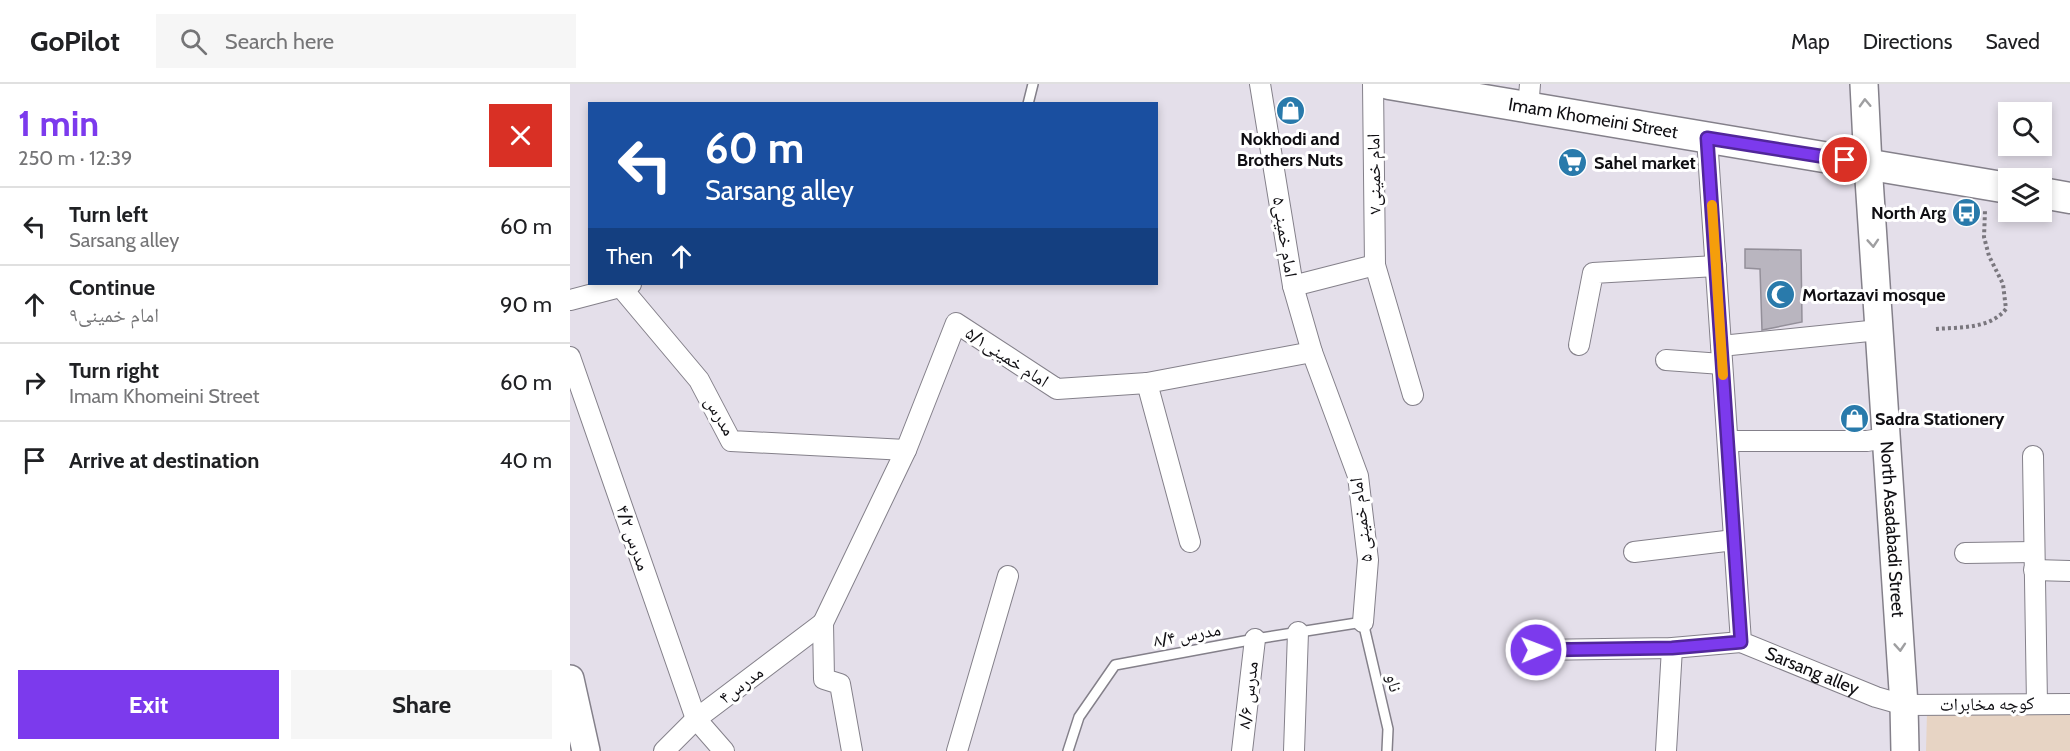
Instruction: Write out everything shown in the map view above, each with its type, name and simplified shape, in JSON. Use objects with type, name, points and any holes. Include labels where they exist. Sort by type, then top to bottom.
[{"type":"main road","name":"Imam Khomeini Street","points":[[1389,84],[1529,96],[1707,138],[1998,186]]},
{"type":"main road","name":"North Asadabadi Street","points":[[1864,84],[1904,705],[1905,751]]},
{"type":"main road","points":[[2052,195],[2070,198]]},
{"type":"main road","points":[[570,679],[586,751]]},
{"type":"street","name":"امام خمینی۵","points":[[1260,84],[1293,286],[1312,352]]},
{"type":"street","name":"امام خمینی۷","points":[[1373,84],[1375,265],[1413,395]]},
{"type":"street","name":"Sarsang alley","points":[[1707,138],[1741,642],[1876,697],[1904,705]]},
{"type":"street","points":[[1293,286],[1375,265]]},
{"type":"street","points":[[1580,345],[1593,273],[1716,266]]},
{"type":"street","points":[[570,300],[626,285]]},
{"type":"street","name":"مدرس","points":[[626,285],[699,380],[731,441],[906,450]]},
{"type":"street","name":"امام خمینی۵/۱","points":[[823,623],[906,450],[956,323],[1057,389],[1147,383],[1312,352]]},
{"type":"street","points":[[1666,360],[1721,347],[1879,330]]},
{"type":"street","name":"امام خمینی ۵","points":[[1312,352],[1358,476],[1368,560],[1363,622]]},
{"type":"street","name":"مدرس ۴/۲","points":[[570,357],[696,719]]},
{"type":"street","points":[[1147,383],[1190,542]]},
{"type":"street","points":[[1728,441],[1867,441],[1886,438]]},
{"type":"street","points":[[2033,456],[2037,704]]},
{"type":"street","points":[[1634,552],[1734,540]]},
{"type":"street","points":[[1965,553],[2034,561],[2070,571]]},
{"type":"street","points":[[957,751],[1008,576]]},
{"type":"street","points":[[823,623],[824,679],[840,684],[852,751]]},
{"type":"street","name":"مدرس۴","points":[[664,751],[696,719],[823,623]]},
{"type":"street","points":[[1294,751],[1298,632]]},
{"type":"street","name":"مدرس ۸/۶","points":[[1242,751],[1255,639]]},
{"type":"street","points":[[1536,650],[1672,648],[1741,642]]},
{"type":"street","points":[[1666,751],[1672,648]]},
{"type":"street","name":"کوچه مخابرات","points":[[1904,705],[2070,704]]},
{"type":"street","points":[[696,719],[724,751]]},
{"type":"lane","points":[[1028,102],[1033,84]]},
{"type":"lane","name":"مدرس ۸/۴","points":[[1068,751],[1079,717],[1115,665],[1363,622]]},
{"type":"lane","name":"ناو","points":[[1363,622],[1388,729],[1386,751]]},
{"type":"path","points":[[1936,328],[1976,325],[1998,319],[2007,309],[2003,284],[1989,256],[1984,237],[1985,211]]},
{"type":"shaded area","points":[[1927,712],[2070,713],[2070,751],[1926,751]]},
{"type":"building","name":"Mortazavi mosque","points":[[1745,249],[1801,250],[1802,322],[1762,330],[1760,269],[1745,268]]},
{"type":"slow traffic","points":[[1712,205],[1723,375]]},
{"type":"place","name":"Nokhodi and Brothers Nuts","points":[[1290,110]]},
{"type":"place","name":"Sahel market","points":[[1573,163]]},
{"type":"place","name":"North Arg","points":[[1967,213]]},
{"type":"place","name":"Mortazavi mosque","points":[[1781,295]]},
{"type":"place","name":"Sadra Stationery","points":[[1854,419]]},
{"type":"route","points":[[1536,650],[1672,648],[1741,642],[1707,138],[1845,160]]}]
